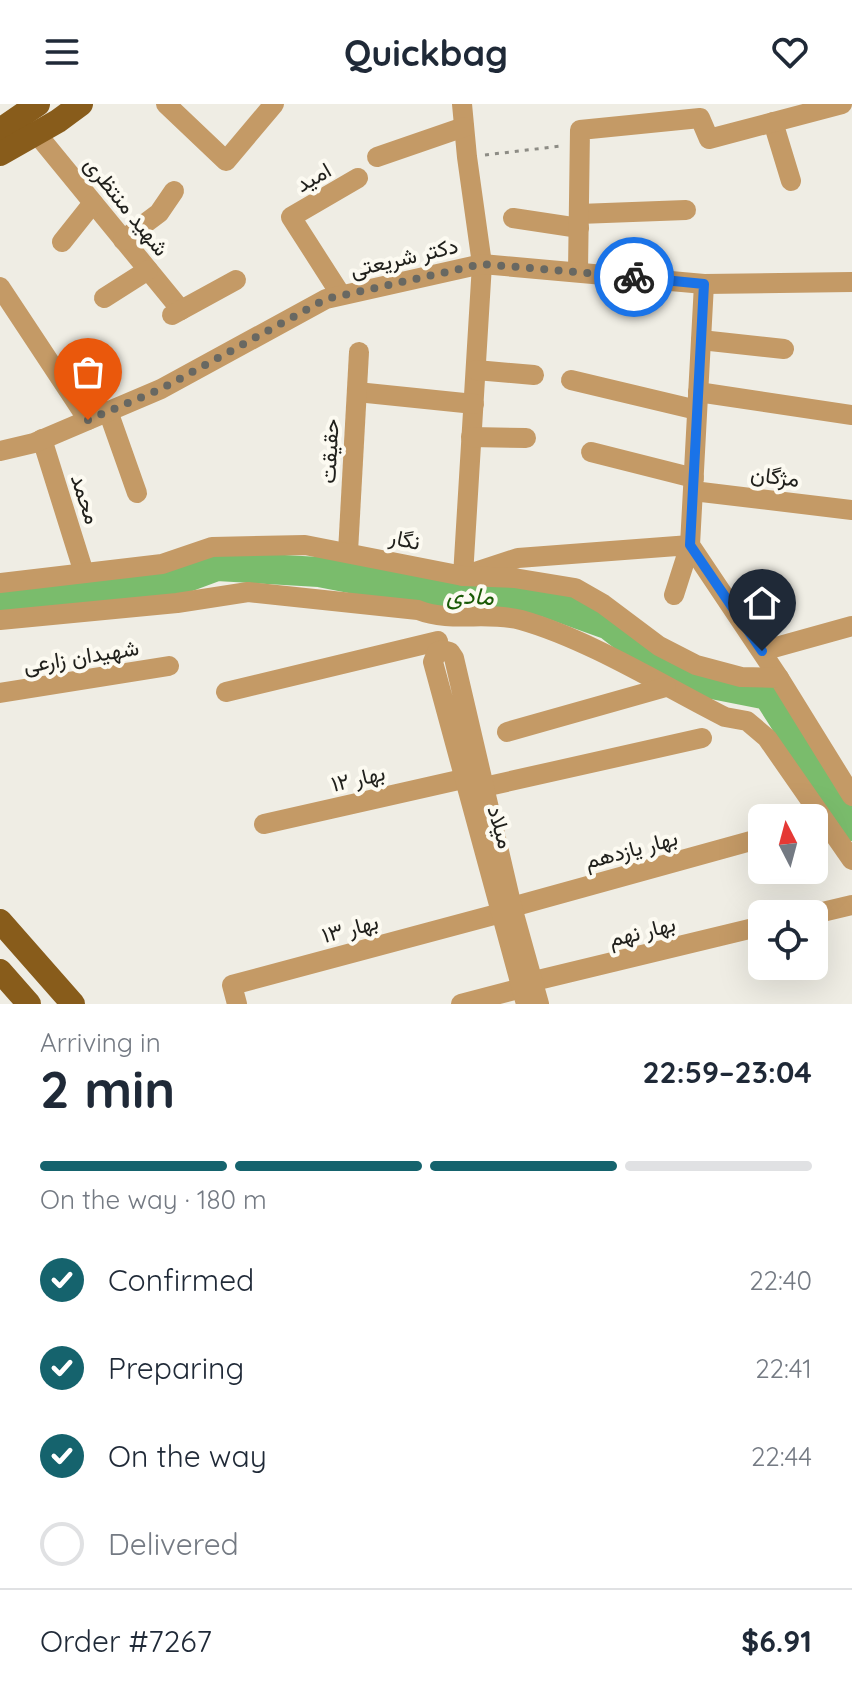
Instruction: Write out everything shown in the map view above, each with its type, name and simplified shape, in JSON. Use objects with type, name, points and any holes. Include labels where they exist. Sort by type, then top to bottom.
[{"type":"main road","points":[[0,130],[38,104]]},
{"type":"main road","points":[[0,154],[81,104]]},
{"type":"main road","points":[[0,921],[73,1004]]},
{"type":"main road","points":[[0,971],[29,1004]]},
{"type":"street","points":[[166,104],[226,161],[274,104]]},
{"type":"street","points":[[462,104],[482,264],[463,576],[518,558],[690,545]]},
{"type":"street","points":[[578,271],[580,130],[700,118],[709,139],[842,104]]},
{"type":"street","points":[[773,122],[791,181]]},
{"type":"street","points":[[377,157],[464,127]]},
{"type":"street","name":"شهید منتظری","points":[[36,133],[148,270],[176,312],[236,280]]},
{"type":"street","name":"امید","points":[[341,295],[291,217],[358,178]]},
{"type":"street","points":[[123,240],[159,213],[174,191]]},
{"type":"street","points":[[62,242],[93,203]]},
{"type":"street","points":[[513,218],[579,221],[686,210]]},
{"type":"street","name":"دکتر شریعتی","points":[[0,451],[42,439],[161,389],[326,299],[482,264],[704,284],[852,282]]},
{"type":"street","points":[[104,298],[148,270]]},
{"type":"street","points":[[674,595],[690,545],[704,284]]},
{"type":"street","points":[[3,297],[88,420]]},
{"type":"street","points":[[701,340],[784,349]]},
{"type":"street","name":"حقیقت","points":[[348,552],[359,352]]},
{"type":"street","points":[[476,370],[534,375]]},
{"type":"street","points":[[571,380],[698,401],[852,415]]},
{"type":"street","points":[[357,392],[474,404]]},
{"type":"street","points":[[108,411],[137,493]]},
{"type":"street","points":[[471,437],[526,438]]},
{"type":"street","name":"محمد","points":[[42,439],[84,573]]},
{"type":"street","name":"مژگان","points":[[591,452],[693,484],[852,510]]},
{"type":"street","name":"نگار","points":[[0,583],[162,564],[212,547],[305,545],[463,576],[514,578],[575,588],[603,604],[659,646],[696,665],[741,677],[779,678]]},
{"type":"street","points":[[690,545],[762,651],[852,796]]},
{"type":"street","points":[[0,620],[177,603],[248,592],[418,610],[434,616],[507,616],[551,629],[725,717],[747,721],[767,738],[808,804]]},
{"type":"street","points":[[226,692],[441,653],[434,616]]},
{"type":"street","points":[[762,651],[852,626]]},
{"type":"street","name":"میلاد","points":[[441,653],[463,779],[481,799]]},
{"type":"street","name":"میلاد","points":[[441,653],[481,799],[527,991],[539,1004]]},
{"type":"street","name":"شهیدان زارعی","points":[[0,693],[169,666]]},
{"type":"street","points":[[507,732],[666,687]]},
{"type":"street","name":"میلاد","points":[[481,799],[702,738]]},
{"type":"street","name":"بهار ۱۲","points":[[264,824],[463,779]]},
{"type":"street","points":[[828,832],[852,860]]},
{"type":"street","name":"بهار یازدهم","points":[[506,910],[748,842]]},
{"type":"street","points":[[828,911],[852,905]]},
{"type":"street","name":"بهار ۱۳","points":[[237,1004],[232,985],[506,910]]},
{"type":"street","name":"بهار نهم","points":[[461,1004],[527,991],[748,930]]},
{"type":"path","points":[[467,157],[580,144]]},
{"type":"waterway","name":"مادی","points":[[0,597],[104,595],[163,586],[217,566],[319,572],[433,594],[478,592],[545,602],[609,625],[661,665],[692,680],[768,695],[852,826]]},
{"type":"way so far","points":[[88,420],[161,389],[326,299],[482,264],[634,277]]},
{"type":"route","points":[[634,277],[704,284],[690,545],[762,651]]}]
